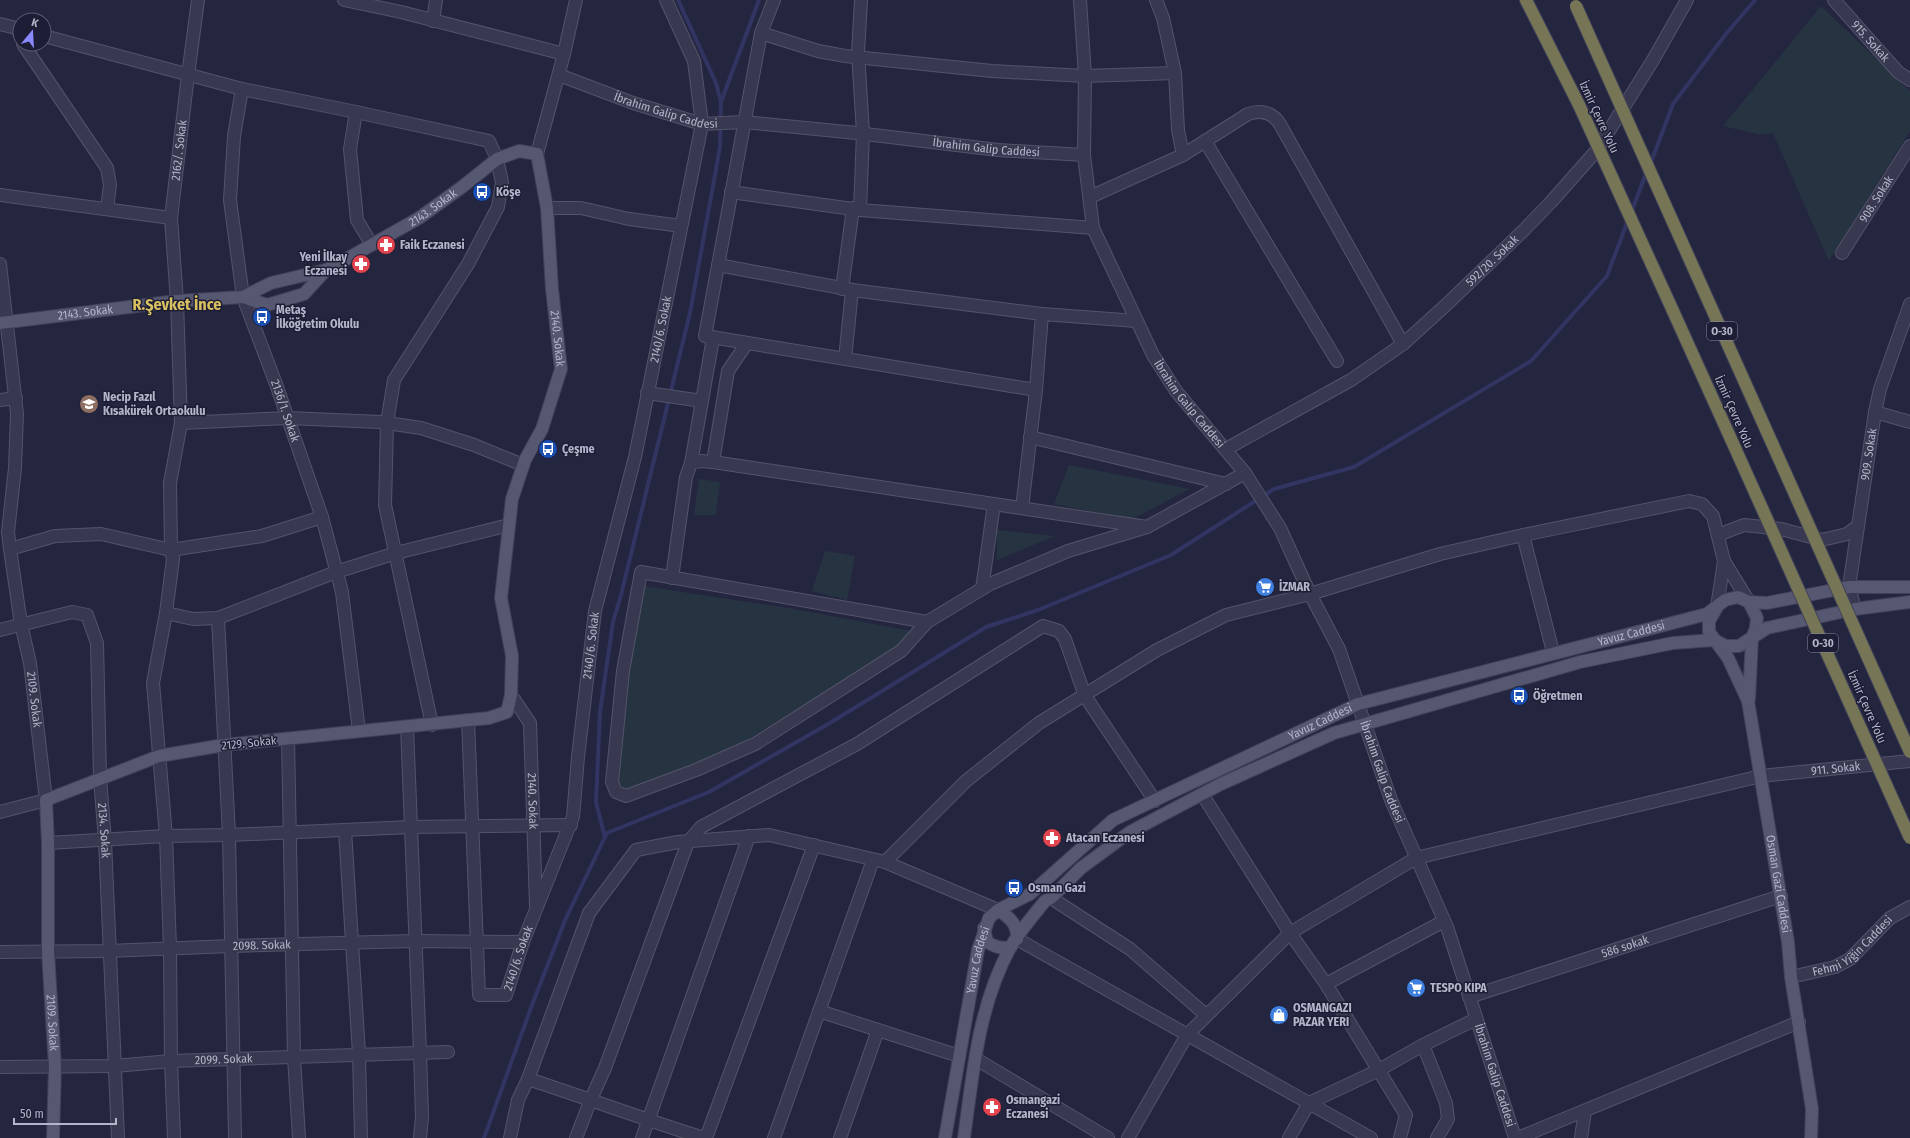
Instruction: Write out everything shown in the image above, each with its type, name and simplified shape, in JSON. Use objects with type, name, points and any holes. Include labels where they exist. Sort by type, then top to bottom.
[{"type":"highway","name":"İzmir Çevre Yolu","points":[[1524,0],[1536,17],[1579,105],[1910,838]]},
{"type":"highway","name":"İzmir Çevre Yolu","points":[[1574,2],[1910,752]]},
{"type":"main road","name":"2143. Sokak","points":[[244,297],[271,283],[326,270],[372,245],[419,218],[462,187],[497,159],[519,151],[537,154]]},
{"type":"main road","name":"2140. Sokak","points":[[507,712],[511,695],[512,656],[501,598],[512,499],[523,465],[542,429],[561,369],[552,289],[547,208],[537,154]]},
{"type":"main road","name":"2143. Sokak","points":[[3,322],[177,301],[244,297],[267,305],[304,294],[326,270]]},
{"type":"main road","name":"Yavuz Caddesi","points":[[946,1138],[958,1056],[978,950],[984,928],[989,918],[998,910],[1030,894],[1113,820],[1358,704],[1553,652],[1707,614],[1725,600],[1738,597],[1749,602],[1767,603],[1849,587],[1910,587]]},
{"type":"main road","points":[[1748,701],[1752,638],[1756,628],[1757,618],[1749,602]]},
{"type":"main road","name":"Yavuz Caddesi","points":[[964,1138],[980,1029],[992,989],[1014,943],[1044,902],[1051,898],[1081,868],[1130,832],[1202,794],[1334,732],[1580,662],[1673,643],[1714,640],[1726,646],[1739,646],[1766,628],[1855,609],[1910,602]]},
{"type":"main road","points":[[1714,640],[1709,632],[1709,620],[1717,607]]},
{"type":"main road","name":"Osman Gazi Caddesi","points":[[1714,640],[1728,658],[1748,701],[1788,942],[1791,977],[1812,1109],[1811,1138]]},
{"type":"main road","name":"2129. Sokak","points":[[46,800],[160,756],[224,745],[489,718],[507,712]]},
{"type":"main road","name":"2109. Sokak","points":[[46,800],[48,843],[48,952],[55,1067],[53,1138]]},
{"type":"main road","points":[[984,928],[987,942],[995,947],[1003,949],[1014,943],[1018,930],[1008,917],[998,910]]},
{"type":"street","name":"2162/. Sokak","points":[[174,1138],[166,836],[153,683],[166,612],[173,559],[171,550],[170,484],[181,423],[177,301],[171,218],[198,0]]},
{"type":"street","points":[[344,0],[359,1],[564,54]]},
{"type":"street","points":[[433,21],[436,0]]},
{"type":"street","name":"2140. Sokak","points":[[537,154],[559,75],[576,0]]},
{"type":"street","name":"2140/6. Sokak","points":[[468,720],[479,994],[506,995],[523,942],[536,913],[573,817],[578,757],[595,611],[635,457],[702,124],[694,60],[666,0]]},
{"type":"street","points":[[774,0],[761,33],[705,336],[1036,390]]},
{"type":"street","points":[[845,359],[847,289],[863,134],[858,57],[861,0]]},
{"type":"street","points":[[1080,0],[1085,76],[1084,155]]},
{"type":"street","points":[[1156,0],[1163,18],[1175,73],[1178,130],[1183,155]]},
{"type":"street","name":"592/20. Sokak","points":[[1226,449],[1351,380],[1403,344],[1524,230],[1597,150],[1653,60],[1687,0]]},
{"type":"street","name":"915. Sokak","points":[[1834,0],[1898,72],[1910,80]]},
{"type":"street","points":[[0,24],[12,27]]},
{"type":"street","points":[[761,33],[818,51],[858,57],[992,71],[1085,76],[1175,73]]},
{"type":"street","points":[[52,38],[242,89],[489,141],[497,159],[502,182],[498,206],[468,264],[394,380],[387,423],[385,504],[432,725]]},
{"type":"street","points":[[28,52],[107,168],[110,185],[107,209]]},
{"type":"street","name":"İbrahim Galip Caddesi","points":[[559,75],[633,103],[702,124],[744,122],[998,150],[1084,155],[1093,228],[1153,355],[1176,391],[1199,420],[1226,449],[1254,487],[1280,528],[1310,594],[1340,649],[1364,724],[1391,800],[1444,921],[1515,1138]]},
{"type":"street","name":"2136/1. Sokak","points":[[242,89],[234,136],[230,200],[244,297],[322,517],[342,592],[359,731]]},
{"type":"street","points":[[356,112],[350,149],[357,220],[372,245]]},
{"type":"street","points":[[1090,197],[1183,155],[1254,112],[1269,113],[1277,119],[1403,344]]},
{"type":"street","points":[[1205,141],[1337,361]]},
{"type":"street","name":"908. Sokak","points":[[1842,253],[1910,146]]},
{"type":"street","points":[[731,192],[856,209],[1093,228]]},
{"type":"street","points":[[0,195],[171,218]]},
{"type":"street","points":[[547,208],[581,208],[629,219],[681,226]]},
{"type":"street","name":"2109. Sokak","points":[[0,264],[3,322],[16,398],[17,414],[14,468],[4,532],[10,548],[21,624],[30,663],[46,800]]},
{"type":"street","points":[[718,265],[847,289],[1042,314],[1137,321]]},
{"type":"street","name":"909. Sokak","points":[[1855,609],[1849,587],[1875,412],[1880,389],[1910,304]]},
{"type":"street","points":[[1022,508],[1036,390],[1042,314]]},
{"type":"street","points":[[672,578],[686,477],[691,463],[713,338]]},
{"type":"street","points":[[713,462],[728,371],[747,343]]},
{"type":"street","points":[[648,393],[702,401]]},
{"type":"street","points":[[0,400],[16,398]]},
{"type":"street","points":[[1875,412],[1910,422]]},
{"type":"street","points":[[181,423],[288,418],[387,423],[421,428],[474,445],[523,465]]},
{"type":"street","points":[[1030,437],[1226,484]]},
{"type":"street","points":[[691,463],[701,461],[713,462],[1147,527]]},
{"type":"street","points":[[926,622],[641,572],[623,671],[612,782],[616,792],[626,796],[696,770],[755,744],[901,650],[926,622],[990,584],[1068,551],[1147,527],[1244,473]]},
{"type":"street","points":[[885,862],[966,781],[1039,723],[1085,696],[1157,650],[1226,615],[1310,594],[1440,554],[1523,535],[1689,501],[1702,504],[1713,516],[1724,561],[1749,602]]},
{"type":"street","points":[[982,589],[994,504]]},
{"type":"street","points":[[10,548],[55,536],[100,534],[171,550],[262,536],[322,517]]},
{"type":"street","points":[[166,612],[193,619],[218,618],[336,572],[396,553],[509,525]]},
{"type":"street","points":[[1718,535],[1744,525],[1781,529],[1822,540],[1847,534],[1858,526]]},
{"type":"street","points":[[1523,535],[1553,652]]},
{"type":"street","points":[[1717,607],[1724,561]]},
{"type":"street","name":"2134. Sokak","points":[[0,630],[72,612],[87,615],[97,644],[100,778],[118,1138]]},
{"type":"street","points":[[218,618],[230,835],[235,1138]]},
{"type":"street","points":[[576,1138],[605,1068],[688,842],[700,827],[857,744],[1043,626],[1059,631],[1065,639],[1085,696],[1155,801]]},
{"type":"street","name":"2140. Sokak","points":[[511,695],[530,723],[536,913]]},
{"type":"street","points":[[407,727],[414,942],[420,1052],[422,1117],[420,1138]]},
{"type":"street","points":[[288,739],[294,1057],[298,1138]]},
{"type":"street","name":"911. Sokak","points":[[1128,1138],[1187,1035],[1290,933],[1416,858],[1761,776],[1910,761]]},
{"type":"street","points":[[1202,794],[1290,933],[1326,984],[1406,1115],[1400,1138]]},
{"type":"street","name":"2129. Sokak","points":[[0,812],[46,800]]},
{"type":"street","points":[[48,843],[104,841],[166,836],[290,833],[411,827],[571,825]]},
{"type":"street","points":[[345,830],[359,1054],[361,1138]]},
{"type":"street","points":[[510,1138],[518,1100],[528,1079],[589,913],[636,850],[678,842],[769,835],[885,862],[998,910]]},
{"type":"street","points":[[642,1138],[749,836]]},
{"type":"street","points":[[528,1079],[591,1099],[648,1121],[705,1138],[814,845]]},
{"type":"street","points":[[774,1138],[873,860]]},
{"type":"street","name":"586 sokak","points":[[1469,997],[1781,896]]},
{"type":"street","points":[[1051,898],[1130,949],[1206,1015]]},
{"type":"street","name":"Fehmi Yiğin Caddesi","points":[[1791,977],[1835,967],[1850,959],[1890,918],[1910,907]]},
{"type":"street","points":[[1326,984],[1444,921]]},
{"type":"street","name":"2098. Sokak","points":[[0,952],[108,952],[170,948],[352,943],[523,942]]},
{"type":"street","points":[[1014,943],[1187,1035],[1371,1138]]},
{"type":"street","points":[[819,1011],[958,1056]]},
{"type":"street","points":[[1289,1138],[1309,1103],[1379,1070],[1422,1045],[1476,1019]]},
{"type":"street","points":[[1518,1138],[1799,1022]]},
{"type":"street","points":[[840,1138],[878,1030]]},
{"type":"street","points":[[1422,1045],[1446,1103],[1448,1119],[1437,1138]]},
{"type":"street","name":"2099. Sokak","points":[[0,1067],[115,1066],[171,1061],[448,1052]]},
{"type":"street","points":[[976,1059],[1108,1138]]},
{"type":"street","points":[[1581,1138],[1585,1111]]},
{"type":"shaded area","points":[[1821,6],[1910,91],[1910,131],[1829,261],[1773,133],[1762,135],[1723,126]]},
{"type":"shaded area","points":[[1069,465],[1190,489],[1132,519],[1054,504]]},
{"type":"shaded area","points":[[699,479],[720,482],[716,515],[694,515]]},
{"type":"shaded area","points":[[997,530],[1055,536],[997,560]]},
{"type":"shaded area","points":[[825,551],[855,556],[847,600],[812,591]]},
{"type":"shaded area","points":[[644,586],[794,609],[911,631],[896,648],[731,750],[635,787],[625,789],[619,783],[625,691]]},
{"type":"waterway","points":[[605,838],[596,802],[600,712],[613,622],[621,595],[690,313],[720,147],[721,102],[716,83],[678,0]]},
{"type":"waterway","points":[[721,102],[759,0]]},
{"type":"waterway","points":[[1650,165],[1673,104],[1726,34],[1755,0]]},
{"type":"waterway","points":[[1631,213],[1647,171]]},
{"type":"waterway","points":[[484,1138],[532,1005],[566,918],[607,833],[709,792],[830,723],[986,627],[1038,610],[1171,555],[1274,489],[1354,467],[1531,361],[1607,276],[1628,220]]},
{"type":"place","name":"Köşe","points":[[482,192]]},
{"type":"place","name":"Faik Eczanesi","points":[[386,245]]},
{"type":"place","name":"Yeni İlkay Eczanesi","points":[[361,264]]},
{"type":"place","name":"Metaş İlköğretim Okulu","points":[[262,317]]},
{"type":"place","name":"Necip Fazıl Kısakürek Ortaokulu","points":[[89,404]]},
{"type":"place","name":"Çeşme","points":[[548,449]]},
{"type":"place","name":"İZMAR","points":[[1265,587]]},
{"type":"place","name":"Öğretmen","points":[[1519,696]]},
{"type":"place","name":"Atacan Eczanesi","points":[[1052,838]]},
{"type":"place","name":"Osman Gazi","points":[[1014,888]]},
{"type":"place","name":"TESPO KIPA","points":[[1416,988]]},
{"type":"place","name":"OSMANGAZI PAZAR YERI","points":[[1279,1015]]},
{"type":"place","name":"Osmangazi Eczanesi","points":[[992,1107]]},
{"type":"district","name":"R.Şevket İnce","points":[[177,304]]}]
